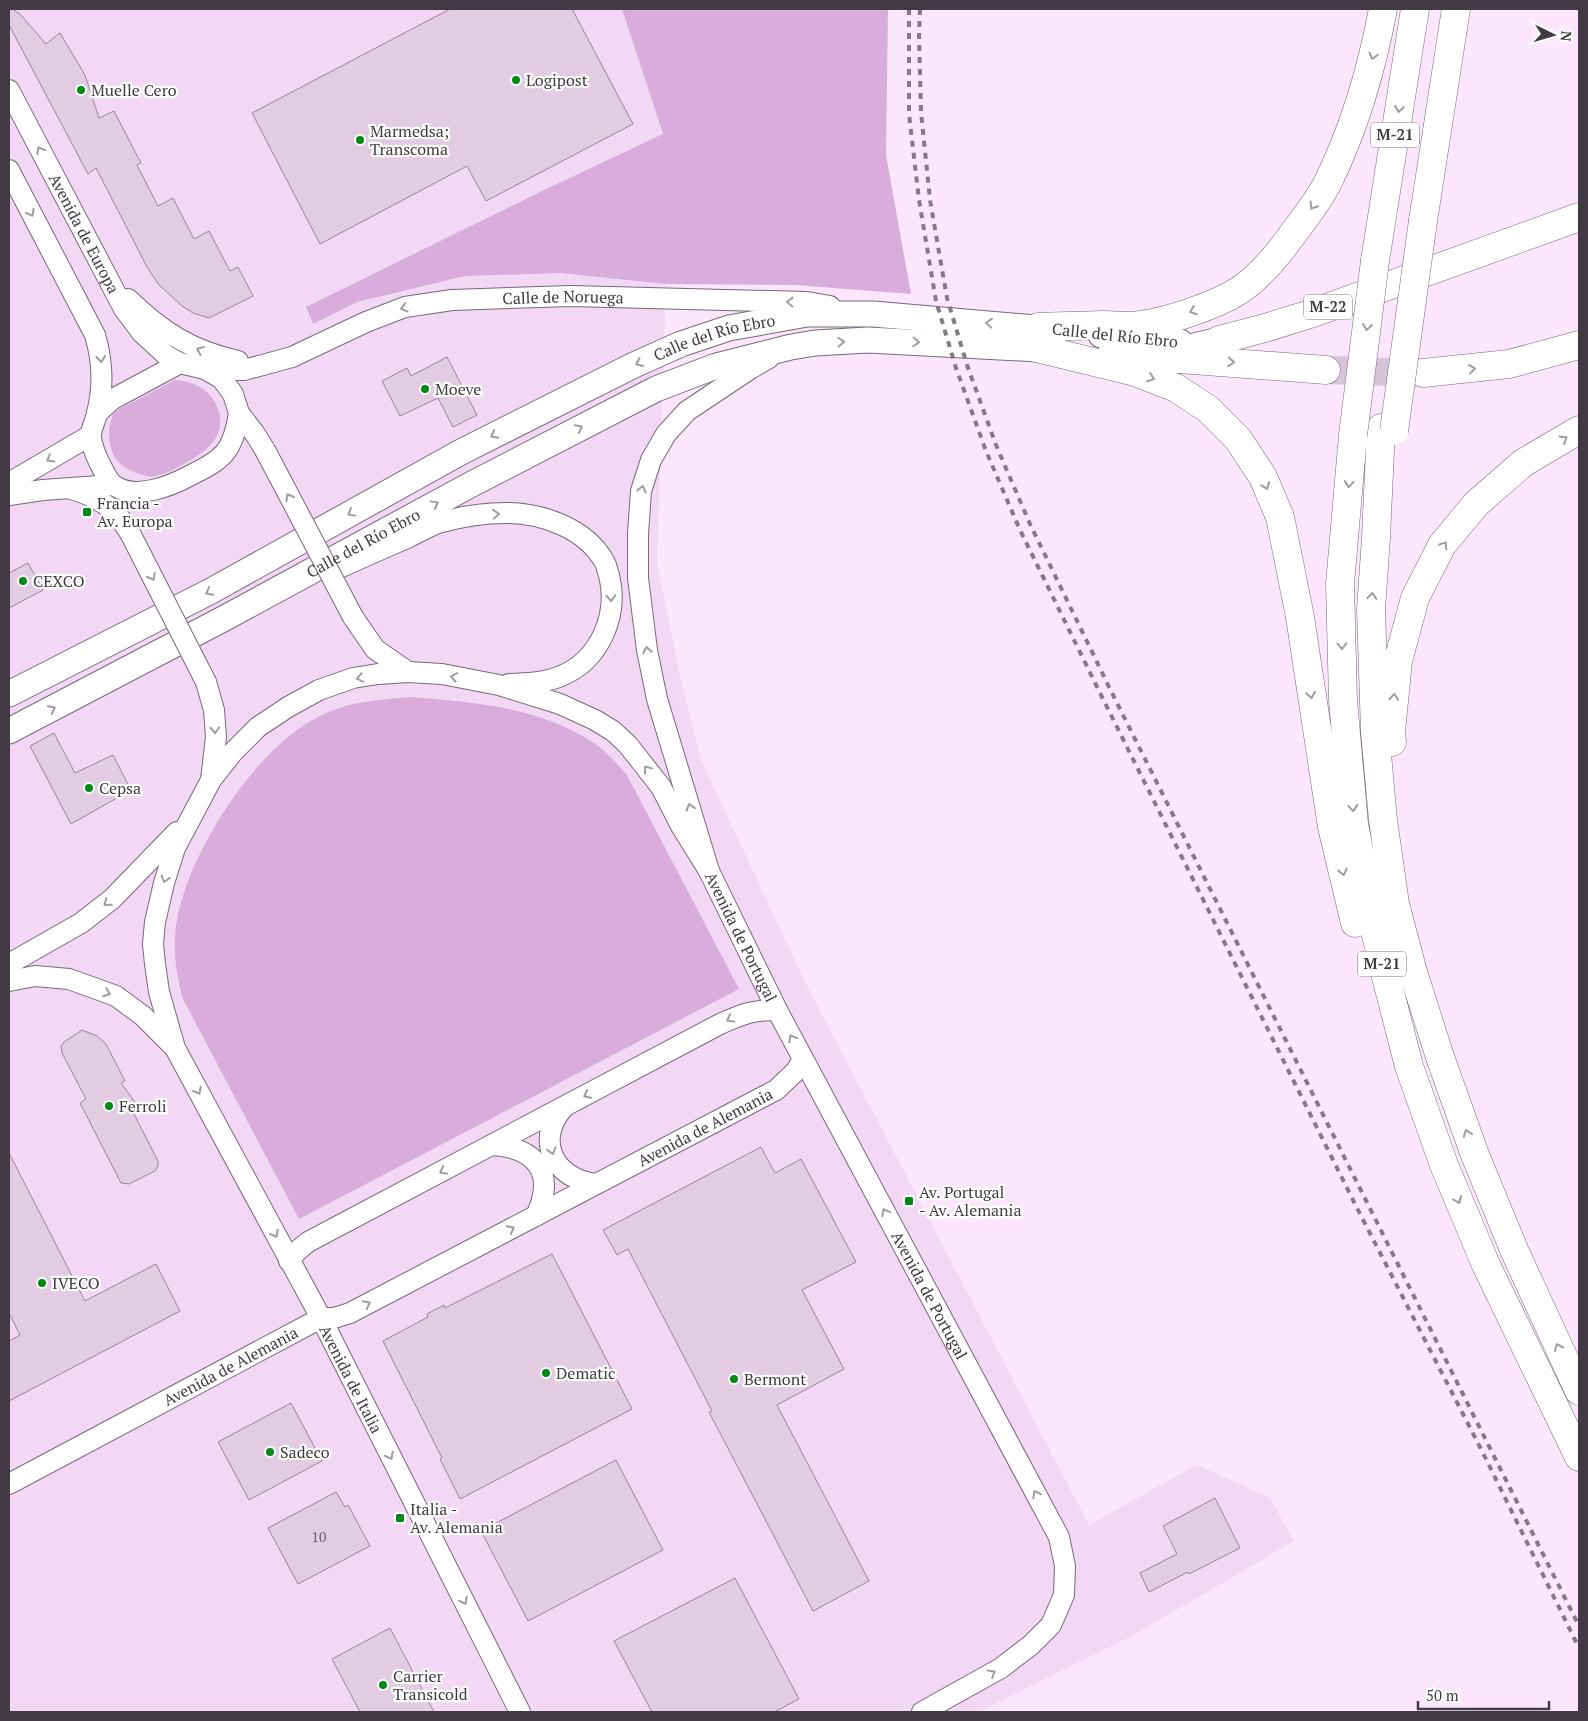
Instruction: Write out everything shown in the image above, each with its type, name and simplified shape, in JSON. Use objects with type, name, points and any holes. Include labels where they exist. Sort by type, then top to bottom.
[{"type":"highway","points":[[1037,337],[1140,325],[1183,315],[1225,299],[1241,289],[1259,273],[1281,250],[1306,217],[1327,183],[1344,146],[1361,101],[1376,45],[1383,9]]},
{"type":"highway","name":"M-21","points":[[1415,9],[1375,261],[1353,435],[1340,584],[1343,700],[1354,824],[1370,910],[1409,1066],[1444,1165],[1486,1265],[1579,1457]]},
{"type":"highway","name":"M-21","points":[[1442,9],[1376,538],[1371,609],[1375,732],[1383,820],[1396,904],[1413,972],[1440,1057],[1474,1155],[1515,1252],[1579,1391]]},
{"type":"highway","points":[[1416,221],[1456,9]]},
{"type":"highway","points":[[1436,268],[1579,217]]},
{"type":"highway","name":"M-22","points":[[1218,340],[1310,314],[1436,268],[1579,231]]},
{"type":"highway","points":[[1037,337],[1176,388],[1208,409],[1238,439],[1263,477],[1280,518],[1300,617],[1332,827],[1353,914],[1398,1070],[1444,1165]]},
{"type":"highway","points":[[1423,373],[1509,364],[1579,345]]},
{"type":"highway","points":[[1112,354],[1326,370]]},
{"type":"highway","points":[[1440,1057],[1411,900],[1399,818],[1391,732],[1398,661],[1415,598],[1442,545],[1476,504],[1523,463],[1579,430]]},
{"type":"main road","name":"Calle del Río Ebro","points":[[10,692],[211,591],[470,448],[616,374],[681,344],[729,328],[807,314],[873,314],[1037,337],[1112,354],[1186,348],[1218,340]]},
{"type":"main road","name":"Calle del Río Ebro","points":[[9,731],[223,619],[470,485],[656,389],[716,366],[791,347],[868,340],[1037,337],[1183,342],[1218,340]]},
{"type":"street","name":"Avenida de Europa","points":[[9,90],[124,309],[142,333],[167,356],[180,363]]},
{"type":"street","points":[[9,170],[95,335],[101,356],[102,379],[97,413],[90,435],[104,472],[114,485],[130,533]]},
{"type":"street","name":"Calle de Noruega","points":[[95,256],[123,294],[147,317],[183,342],[215,356],[240,362],[264,364]]},
{"type":"street","name":"Calle de Noruega","points":[[205,369],[244,370],[292,357],[366,322],[405,307],[452,300],[570,296],[807,302],[873,314]]},
{"type":"street","name":"Avenida de Portugal","points":[[791,347],[750,369],[687,411],[666,434],[651,460],[641,491],[638,534],[638,578],[647,650],[657,699],[708,871],[803,1059],[1059,1537],[1065,1566],[1064,1596],[1051,1625],[1031,1645],[948,1705],[922,1712]]},
{"type":"street","points":[[97,413],[113,399],[180,363],[205,369],[222,379],[233,394],[239,413],[256,434],[265,450],[353,617],[375,649],[408,672]]},
{"type":"street","points":[[9,495],[114,485],[129,491],[158,489],[172,485],[216,462],[230,447],[239,413]]},
{"type":"street","points":[[9,483],[90,435]]},
{"type":"street","points":[[69,488],[90,496],[108,507],[119,517],[130,533],[206,682],[214,710],[216,737],[211,780]]},
{"type":"street","points":[[223,619],[438,523],[479,515],[523,513],[563,525],[592,545],[605,562],[610,583],[612,606],[607,628],[601,641],[593,652],[578,666],[562,676],[544,681],[499,685]]},
{"type":"street","points":[[175,1048],[159,992],[154,944],[155,922],[175,848],[211,780],[233,752],[252,733],[288,706],[319,690],[353,678],[408,672],[442,674],[499,685],[560,704],[601,724],[623,740],[661,787],[681,826],[708,871]]},
{"type":"street","points":[[9,964],[82,923],[112,899],[191,818]]},
{"type":"street","points":[[9,981],[35,976],[69,979],[116,996],[143,1016],[175,1048]]},
{"type":"street","points":[[9,996],[37,985],[69,979]]},
{"type":"street","points":[[289,1261],[308,1242],[738,1016],[754,1011],[778,1010]]},
{"type":"street","name":"Avenida de Italia","points":[[175,1048],[321,1318],[520,1712]]},
{"type":"street","name":"Avenida de Alemania","points":[[9,1484],[321,1318],[334,1318],[350,1313],[776,1090],[796,1071],[803,1059]]},
{"type":"street","points":[[564,1107],[557,1115],[549,1137],[553,1157],[562,1169],[573,1178],[586,1183],[596,1184]]},
{"type":"street","points":[[492,1145],[507,1146],[522,1151],[530,1156],[539,1167],[544,1188],[536,1216]]},
{"type":"shaded area","points":[[9,9],[622,9],[663,134],[666,284],[657,563],[681,681],[701,760],[806,984],[1089,1525],[1197,1465],[1270,1498],[1294,1541],[1132,1636],[981,1712],[9,1712]]},
{"type":"shaded area","points":[[622,9],[888,9],[886,155],[911,294],[795,285],[666,284],[560,273],[465,276],[357,302],[313,324],[306,307],[663,134]]},
{"type":"shaded area","points":[[175,380],[199,386],[213,398],[220,415],[220,425],[214,441],[201,453],[166,473],[151,477],[130,470],[116,459],[109,441],[110,424],[113,414]]},
{"type":"shaded area","points":[[411,697],[482,704],[529,714],[552,721],[573,731],[594,743],[612,758],[627,775],[739,989],[299,1219],[183,999],[178,980],[176,960],[177,920],[184,893],[211,833],[251,775],[274,750],[298,730],[333,710],[365,702]]},
{"type":"building","points":[[9,9],[20,14],[46,44],[60,33],[85,75],[99,118],[114,111],[141,163],[137,165],[158,206],[173,198],[194,239],[209,231],[230,271],[238,267],[253,296],[209,318],[193,313],[182,306],[159,285],[147,267],[96,168],[88,174],[9,25]]},
{"type":"building","points":[[450,9],[572,9],[633,124],[486,201],[467,166],[320,244],[252,113]]},
{"type":"building","points":[[447,357],[477,415],[453,427],[438,398],[400,416],[382,381],[407,368],[411,376]]},
{"type":"building","name":"CEXCO","points":[[28,563],[43,590],[9,608],[9,573]]},
{"type":"building","points":[[54,733],[75,773],[113,755],[131,790],[71,824],[30,746]]},
{"type":"building","name":"Ferroli","points":[[82,1030],[97,1036],[106,1044],[125,1081],[121,1083],[140,1109],[134,1114],[158,1161],[155,1171],[129,1184],[121,1183],[80,1103],[86,1099],[62,1053],[61,1046],[64,1042]]},
{"type":"building","name":"Bermont","points":[[761,1147],[775,1173],[801,1159],[856,1262],[802,1290],[844,1369],[777,1405],[869,1581],[813,1611],[709,1412],[712,1411],[628,1249],[617,1255],[603,1230]]},
{"type":"building","name":"IVECO","points":[[9,1153],[85,1301],[156,1264],[180,1311],[9,1401],[9,1341],[20,1335],[9,1313]]},
{"type":"building","name":"Dematic","points":[[552,1254],[632,1409],[460,1499],[440,1459],[442,1458],[383,1341],[428,1317],[427,1314],[444,1305],[445,1308]]},
{"type":"building","name":"Sadeco","points":[[291,1403],[322,1461],[249,1500],[218,1442]]},
{"type":"building","points":[[616,1460],[663,1550],[528,1621],[481,1531]]},
{"type":"building","points":[[336,1492],[345,1507],[348,1505],[370,1546],[298,1584],[268,1528]]},
{"type":"building","points":[[1215,1498],[1240,1548],[1149,1592],[1140,1573],[1177,1554],[1163,1526]]},
{"type":"building","points":[[735,1578],[799,1699],[774,1712],[652,1712],[614,1641]]},
{"type":"building","name":"Carrier Transicold","points":[[390,1628],[434,1712],[360,1712],[332,1659]]},
{"type":"tunnel","points":[[1326,370],[1423,373]]},
{"type":"railway","points":[[909,9],[909,114],[919,200],[936,301],[956,368],[986,451],[1020,530],[1102,697],[1357,1208],[1482,1451],[1579,1648]]},
{"type":"railway","points":[[920,9],[921,112],[930,200],[947,298],[967,365],[996,445],[1030,524],[1111,691],[1579,1626]]},
{"type":"place","name":"Logipost","points":[[516,80]]},
{"type":"place","name":"Muelle Cero","points":[[81,90]]},
{"type":"place","name":"Marmedsa; Transcoma","points":[[360,140]]},
{"type":"place","name":"Moeve","points":[[425,389]]},
{"type":"place","name":"Francia - Av. Europa","points":[[87,512]]},
{"type":"place","name":"CEXCO","points":[[23,581]]},
{"type":"place","name":"Cepsa","points":[[89,788]]},
{"type":"place","name":"Ferroli","points":[[109,1106]]},
{"type":"place","name":"Av. Portugal - Av. Alemania","points":[[909,1201]]},
{"type":"place","name":"IVECO","points":[[42,1283]]},
{"type":"place","name":"Dematic","points":[[546,1373]]},
{"type":"place","name":"Bermont","points":[[734,1379]]},
{"type":"place","name":"Sadeco","points":[[270,1452]]},
{"type":"place","name":"Italia - Av. Alemania","points":[[400,1518]]},
{"type":"place","name":"Carrier Transicold","points":[[383,1685]]}]
